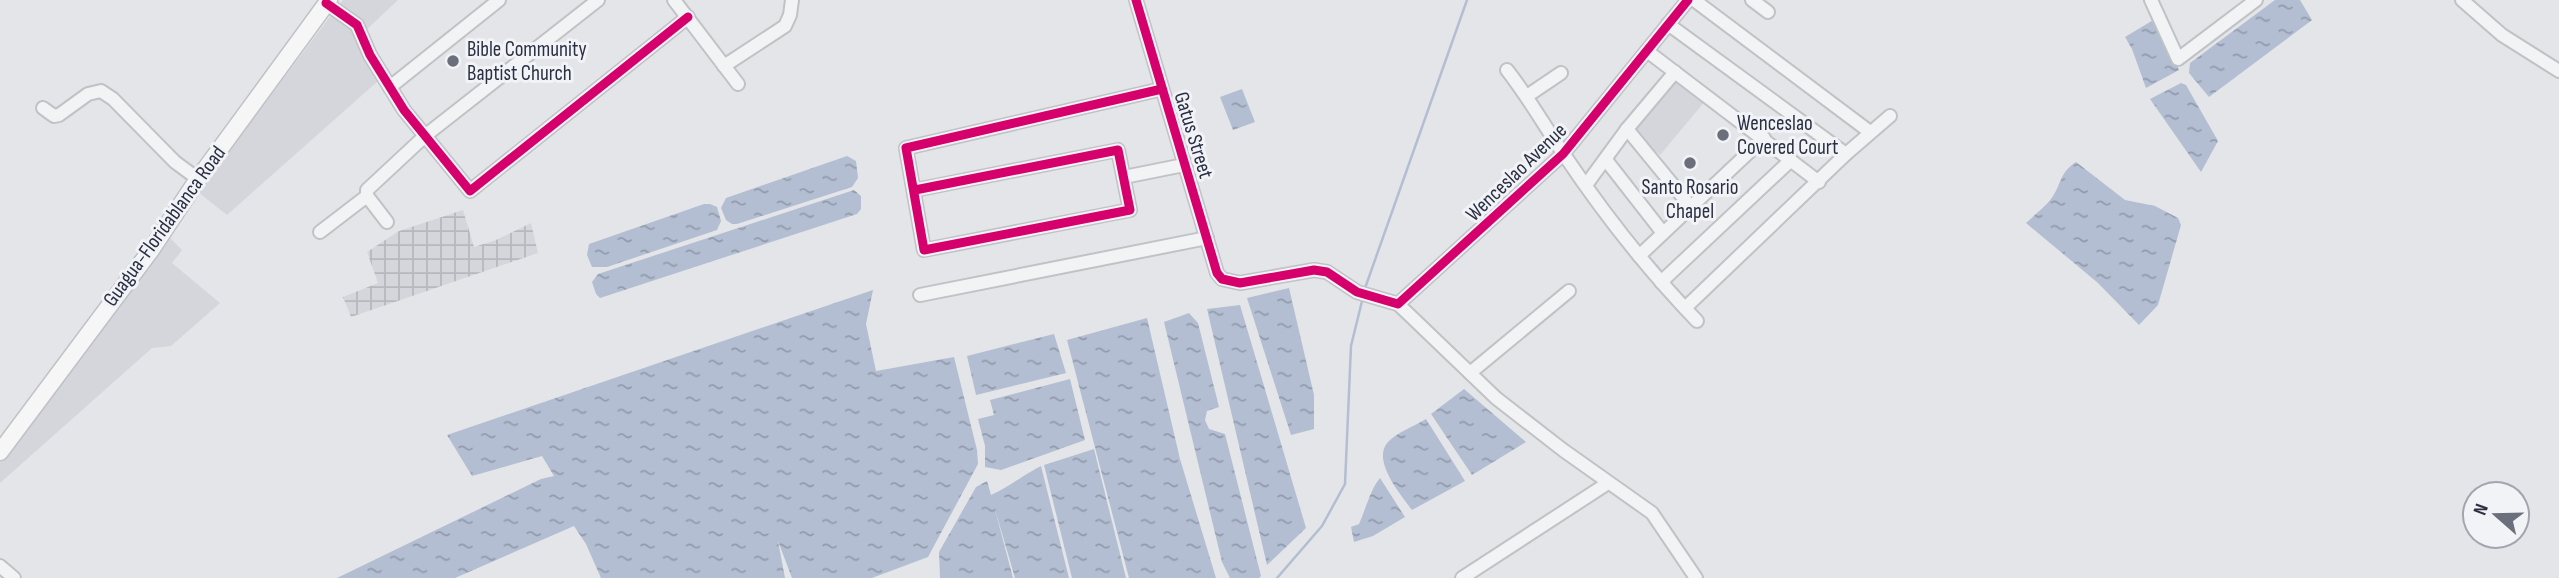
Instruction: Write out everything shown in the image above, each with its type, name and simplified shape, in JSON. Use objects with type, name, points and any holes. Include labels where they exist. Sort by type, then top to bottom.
[{"type":"main road","name":"Guagua-Floridablanca Road","points":[[0,452],[151,250],[198,179],[328,1]]},
{"type":"street","points":[[390,87],[499,0]]},
{"type":"street","points":[[387,222],[367,196],[367,191],[426,135],[598,0]]},
{"type":"street","points":[[674,0],[738,84]]},
{"type":"street","points":[[724,66],[785,26],[792,0]]},
{"type":"street","name":"Gatus Street","points":[[1136,0],[1217,273],[1222,279],[1241,283],[1314,270],[1327,272],[1357,292],[1398,304]]},
{"type":"street","name":"Wenceslao Avenue","points":[[1398,304],[1563,155],[1688,0]]},
{"type":"street","points":[[1694,0],[1870,132]]},
{"type":"street","points":[[1752,0],[1768,12]]},
{"type":"street","points":[[2151,0],[2178,59],[2256,0]]},
{"type":"street","points":[[2462,0],[2502,35],[2559,71]]},
{"type":"street","points":[[328,1],[357,26],[370,55],[404,110],[470,191],[688,17]]},
{"type":"street","points":[[1668,24],[1846,154]]},
{"type":"street","points":[[1647,51],[1819,181]]},
{"type":"street","points":[[1507,71],[1527,96],[1563,155],[1639,256],[1697,321]]},
{"type":"street","points":[[1586,185],[1627,129],[1675,72]]},
{"type":"street","points":[[1527,96],[1561,73]]},
{"type":"street","points":[[915,190],[1118,150],[1130,210],[924,250],[906,148],[1162,89]]},
{"type":"street","points":[[43,108],[54,116],[59,115],[88,94],[101,91],[176,162],[198,179]]},
{"type":"street","points":[[1685,308],[1846,154],[1890,116]]},
{"type":"street","points":[[1627,129],[1691,207]]},
{"type":"street","points":[[1639,256],[1764,138]]},
{"type":"street","points":[[1606,160],[1638,197],[1663,233]]},
{"type":"street","points":[[1661,282],[1791,160]]},
{"type":"street","points":[[1124,177],[1184,165]]},
{"type":"street","points":[[320,232],[367,196]]},
{"type":"street","points":[[920,295],[1207,237]]},
{"type":"street","points":[[1470,373],[1569,291]]},
{"type":"street","points":[[1398,304],[1496,398],[1652,513],[1696,578]]},
{"type":"street","points":[[1462,578],[1608,483]]},
{"type":"street","points":[[0,566],[14,578]]},
{"type":"shaded area","points":[[343,0],[398,0],[367,29],[339,5]]},
{"type":"shaded area","points":[[332,14],[355,31],[378,81],[227,215],[198,192]]},
{"type":"shaded area","points":[[1675,75],[1706,100],[1660,155],[1630,129]]},
{"type":"shaded area","points":[[463,210],[474,247],[531,223],[538,253],[351,317],[343,297],[378,283],[367,252],[399,231]]},
{"type":"shaded area","points":[[168,236],[182,250],[172,263],[220,303],[171,346],[152,348],[0,483],[0,463]]},
{"type":"water","points":[[2275,0],[2300,0],[2312,20],[2209,97],[2189,73],[2190,63]]},
{"type":"water","points":[[2155,19],[2179,70],[2146,88],[2125,37]]},
{"type":"water","points":[[2181,83],[2186,85],[2218,141],[2201,172],[2150,99]]},
{"type":"water","points":[[1242,89],[1255,122],[1233,130],[1220,97]]},
{"type":"water","points":[[847,156],[856,161],[858,178],[852,187],[737,224],[726,220],[721,208],[726,198]]},
{"type":"water","points":[[2076,162],[2125,200],[2155,206],[2178,218],[2181,225],[2158,305],[2139,325],[2098,283],[2026,223],[2051,199],[2070,166]]},
{"type":"water","points":[[854,190],[861,196],[861,209],[857,214],[600,298],[596,294],[592,282],[598,274]]},
{"type":"water","points":[[704,204],[717,207],[721,221],[717,230],[607,267],[592,267],[587,255],[589,244]]},
{"type":"water","points":[[1289,288],[1314,395],[1314,429],[1291,435],[1247,298]]},
{"type":"water","points":[[873,290],[866,324],[876,371],[954,357],[977,450],[978,464],[928,557],[872,578],[792,578],[778,541],[785,578],[601,578],[586,544],[574,526],[455,578],[337,578],[541,479],[554,476],[542,456],[472,476],[447,435]]},
{"type":"water","points":[[1240,305],[1306,528],[1267,565],[1207,309]]},
{"type":"water","points":[[1189,313],[1198,323],[1219,407],[1207,411],[1205,420],[1209,429],[1225,434],[1261,576],[1259,578],[1230,578],[1222,562],[1164,322]]},
{"type":"water","points":[[1147,318],[1180,459],[1216,578],[1129,578],[1067,340]]},
{"type":"water","points":[[1054,334],[1066,373],[976,395],[967,356]]},
{"type":"water","points":[[1070,379],[1085,440],[1001,470],[985,467],[985,446],[978,419],[994,415],[990,400]]},
{"type":"water","points":[[1464,389],[1526,442],[1472,475],[1431,414]]},
{"type":"water","points":[[1426,419],[1465,481],[1412,510],[1395,487],[1385,467],[1384,449],[1396,435]]},
{"type":"water","points":[[1094,449],[1126,578],[1072,578],[1044,465]]},
{"type":"water","points":[[1041,466],[1069,578],[1015,578],[994,506],[1013,578],[940,578],[939,552],[976,487],[987,481],[991,495]]},
{"type":"water","points":[[1380,478],[1405,517],[1373,536],[1354,542],[1351,527],[1359,524]]},
{"type":"waterway","points":[[1364,291],[1467,0]]},
{"type":"waterway","points":[[1277,578],[1322,526],[1345,484],[1351,346],[1363,297]]},
{"type":"cycle path","points":[[1136,0],[1217,273],[1222,279],[1240,283],[1314,270],[1327,272],[1357,292],[1398,304],[1563,154],[1688,0]]},
{"type":"cycle path","points":[[326,3],[357,25],[370,55],[404,110],[470,191],[688,17]]},
{"type":"cycle path","points":[[915,190],[1118,150],[1130,210],[924,250],[906,148],[1162,89]]},
{"type":"place","name":"Bible Community Baptist Church","points":[[453,61]]},
{"type":"place","name":"Wenceslao Covered Court","points":[[1723,135]]},
{"type":"place","name":"Santo Rosario Chapel","points":[[1690,163]]}]
